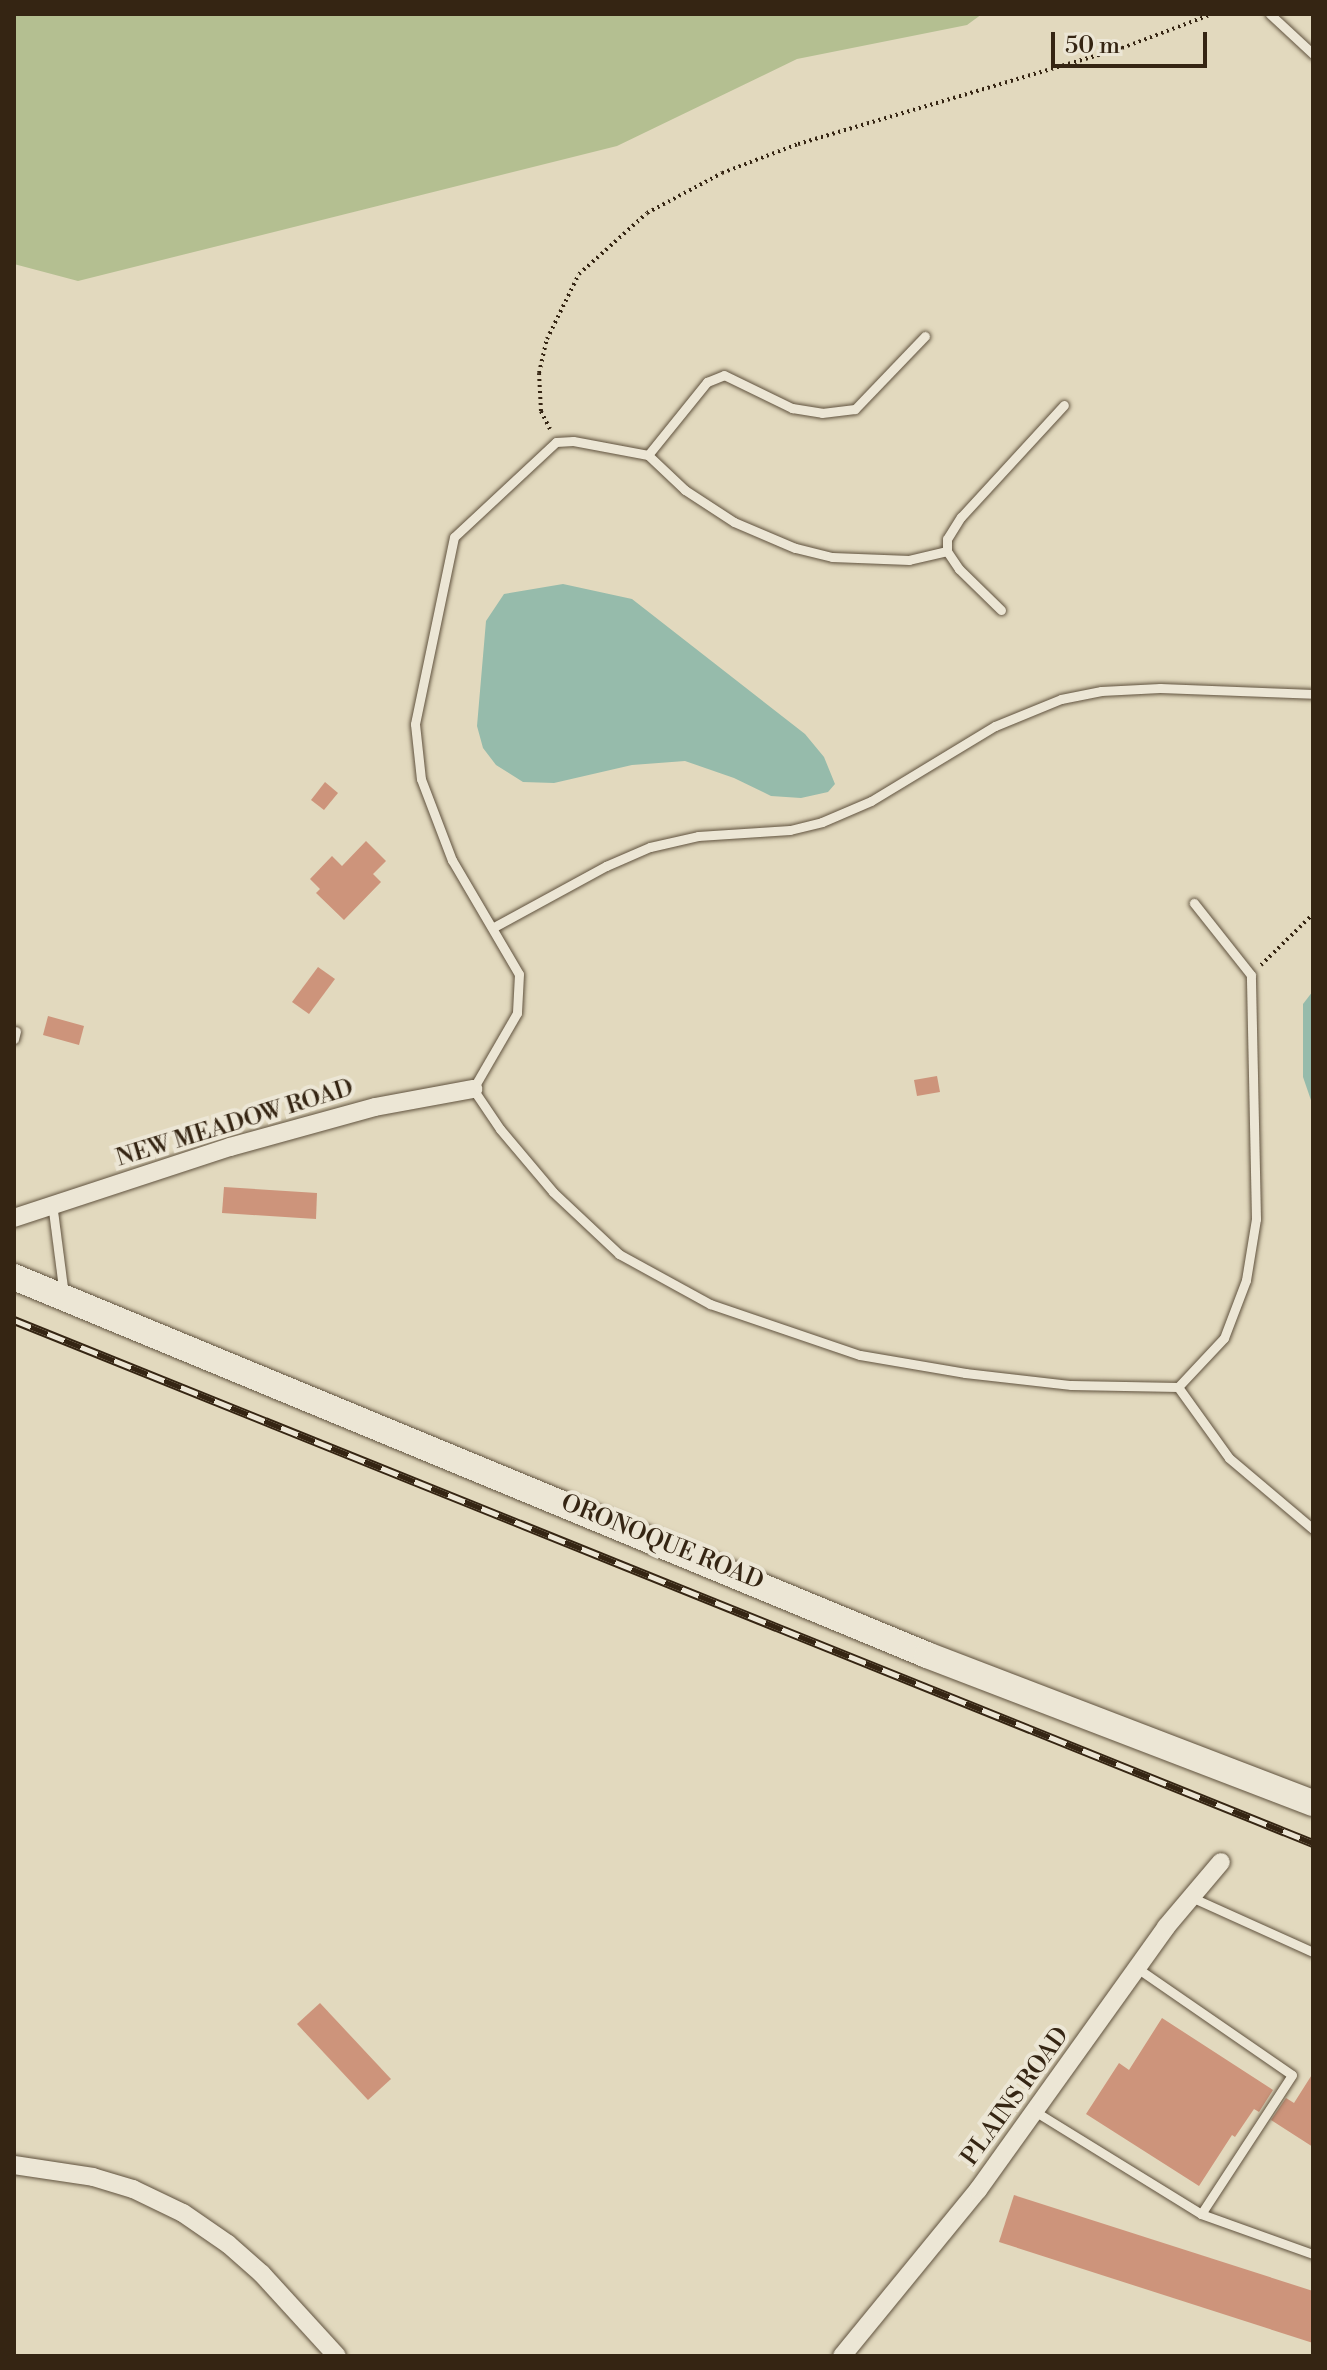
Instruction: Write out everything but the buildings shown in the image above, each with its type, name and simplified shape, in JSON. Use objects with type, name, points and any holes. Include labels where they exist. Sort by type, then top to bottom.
[{"type":"street","name":"NEW MEADOW ROAD","points":[[14,1218],[52,1203],[375,1107],[473,1089]]},
{"type":"street","name":"ORONOQUE ROAD","points":[[14,1277],[927,1655],[1313,1803]]},
{"type":"street","name":"PLAINS ROAD","points":[[842,2356],[978,2190],[1137,1968],[1221,1862]]},
{"type":"street","points":[[14,2165],[93,2177],[133,2189],[183,2213],[228,2244],[262,2274],[337,2356]]},
{"type":"lane","points":[[1270,14],[1313,54]]},
{"type":"lane","points":[[648,455],[707,382],[724,375],[792,408],[822,413],[855,409],[925,336]]},
{"type":"lane","points":[[1001,610],[959,569],[947,551],[947,539],[961,517],[1064,405]]},
{"type":"lane","points":[[947,551],[909,560],[832,557],[795,548],[734,522],[685,490],[648,455],[573,441],[556,442],[484,513],[454,537],[415,724],[421,779],[452,860],[519,974],[517,1013],[473,1089],[500,1129],[553,1192],[619,1254],[710,1304],[860,1355],[965,1373],[1071,1385],[1178,1387],[1224,1338],[1246,1280],[1256,1219],[1251,975],[1194,903]]},
{"type":"lane","points":[[494,927],[606,866],[650,847],[698,836],[790,830],[822,822],[871,801],[995,726],[1061,699],[1101,691],[1160,688],[1313,694]]},
{"type":"lane","points":[[52,1203],[65,1298]]},
{"type":"lane","points":[[1178,1387],[1229,1458],[1313,1529]]},
{"type":"lane","points":[[1191,1897],[1313,1952]]},
{"type":"lane","points":[[1137,1968],[1292,2075],[1201,2214]]},
{"type":"lane","points":[[1036,2112],[1201,2214],[1313,2254]]},
{"type":"path","points":[[556,442],[541,411],[539,373],[547,339],[579,274],[647,213],[722,173],[798,144],[1122,48],[1212,14]]},
{"type":"path","points":[[1251,975],[1313,914]]},
{"type":"shaded area","points":[[14,14],[982,14],[967,25],[797,59],[617,146],[78,281],[14,264]]},
{"type":"shaded area","points":[[563,584],[632,599],[805,734],[824,757],[835,784],[828,792],[801,798],[771,796],[734,778],[685,761],[632,765],[554,783],[523,782],[496,765],[483,748],[477,726],[486,621],[504,594]]},
{"type":"shaded area","points":[[1313,991],[1313,1106],[1303,1077],[1303,1004]]},
{"type":"railway","points":[[14,1320],[1313,1843]]}]
